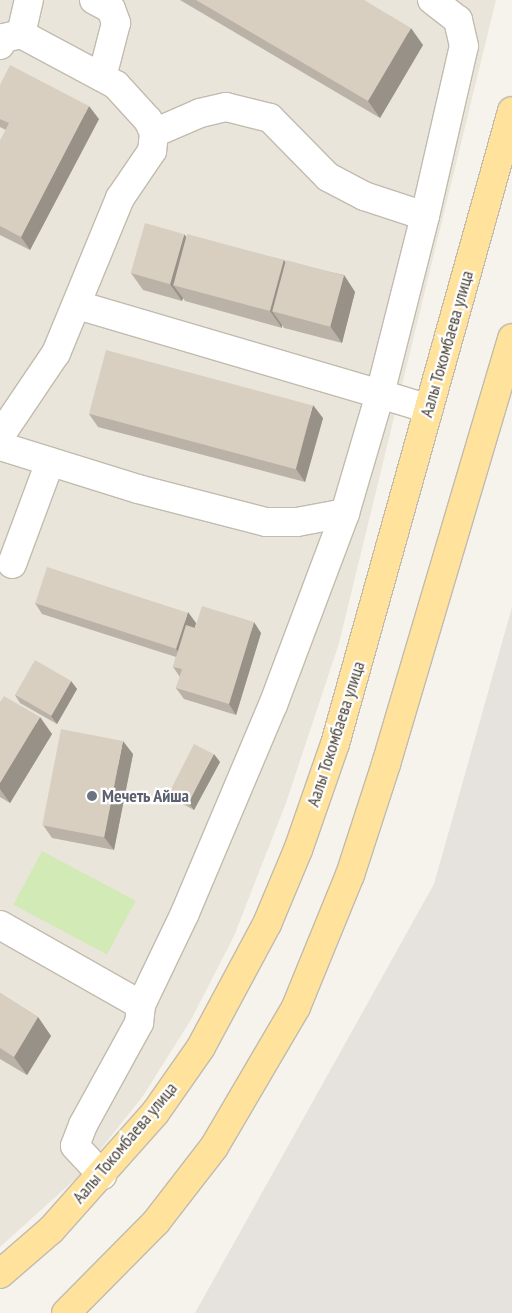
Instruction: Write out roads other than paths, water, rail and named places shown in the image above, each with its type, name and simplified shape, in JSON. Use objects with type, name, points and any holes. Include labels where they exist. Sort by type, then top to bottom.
[{"type":"main road","name":"Аалы Токомбаева улица","points":[[0,1274],[51,1230],[102,1175],[155,1113],[201,1046],[267,924],[298,850],[335,744],[512,111]]},
{"type":"main road","points":[[66,1313],[156,1222],[214,1147],[296,1007],[323,948],[362,838],[512,338]]},
{"type":"street","points":[[0,436],[56,353],[77,305],[94,256],[120,198],[152,151],[154,133],[148,120],[116,85],[102,77],[10,40],[29,0]]},
{"type":"street","points":[[94,0],[111,9],[116,22],[102,77]]},
{"type":"street","points":[[102,1175],[75,1146],[83,1125],[139,1023],[140,1005],[185,913],[273,705],[345,513],[380,394],[425,216],[464,46],[458,20],[432,0]]},
{"type":"street","points":[[154,133],[200,113],[226,107],[270,118],[328,177],[364,196],[425,216]]},
{"type":"street","points":[[77,305],[429,409]]},
{"type":"street","points":[[0,446],[138,489],[266,522],[296,522],[345,513]]},
{"type":"street","points":[[12,564],[50,462]]},
{"type":"street","points":[[0,925],[140,1005]]},
{"type":"place","name":"Мечеть Айша","points":[[92,796]]}]
